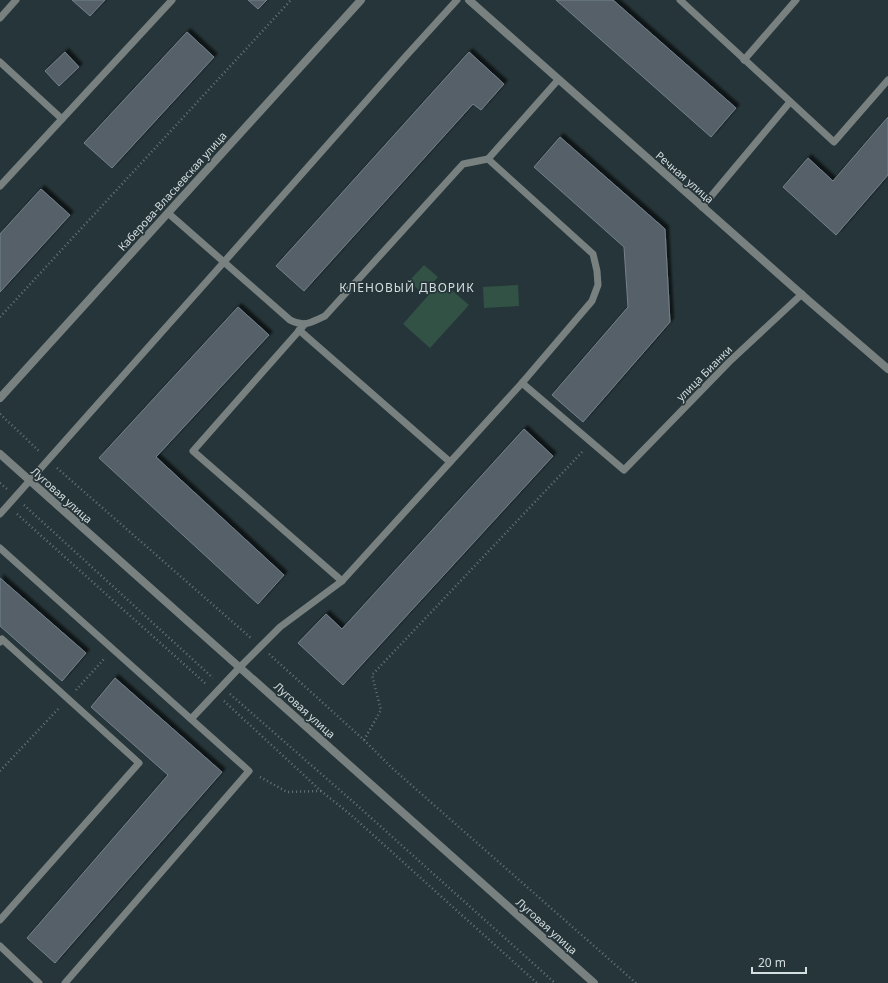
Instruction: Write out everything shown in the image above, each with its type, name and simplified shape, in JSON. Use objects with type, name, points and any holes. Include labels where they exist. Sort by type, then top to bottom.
[{"type":"street","name":"Каберова-Власьевская улица","points":[[0,398],[361,0]]},
{"type":"street","name":"Речная улица","points":[[469,0],[702,207],[888,369]]},
{"type":"street","name":"Луговая улица","points":[[0,454],[594,983]]},
{"type":"lane","points":[[0,18],[16,0]]},
{"type":"lane","points":[[0,186],[172,0]]},
{"type":"lane","points":[[0,514],[457,0]]},
{"type":"lane","points":[[680,0],[834,142],[888,80]]},
{"type":"lane","points":[[744,60],[796,0]]},
{"type":"lane","points":[[0,62],[62,119]]},
{"type":"lane","points":[[168,213],[290,320],[298,324],[311,323],[325,316],[463,164],[488,159],[558,80]]},
{"type":"lane","points":[[702,207],[790,102]]},
{"type":"lane","points":[[191,719],[280,627],[342,581],[522,383],[592,301],[598,285],[597,271],[593,254],[488,159]]},
{"type":"lane","name":"улица Бианки","points":[[592,442],[624,470],[729,362],[802,294]]},
{"type":"lane","points":[[305,324],[193,452],[342,581]]},
{"type":"lane","points":[[300,330],[450,462]]},
{"type":"lane","points":[[522,383],[592,442]]},
{"type":"lane","points":[[0,548],[249,771],[65,983]]},
{"type":"lane","points":[[0,642],[2,639],[139,764],[0,920]]},
{"type":"lane","points":[[0,946],[39,983]]},
{"type":"path","points":[[0,317],[291,0]]},
{"type":"path","points":[[0,414],[48,460],[364,740],[392,768],[636,983]]},
{"type":"path","points":[[364,740],[381,710],[372,675],[592,442]]},
{"type":"path","points":[[0,483],[222,686],[555,983]]},
{"type":"path","points":[[8,506],[321,791],[351,815],[537,983]]},
{"type":"path","points":[[0,771],[113,649]]},
{"type":"path","points":[[249,771],[287,792],[321,791]]},
{"type":"green space","points":[[424,265],[438,277],[423,294],[409,281]]},
{"type":"green space","points":[[441,281],[469,305],[430,348],[403,324]]},
{"type":"green space","points":[[518,285],[519,306],[484,308],[483,287]]},
{"type":"building","points":[[72,0],[105,0],[90,16]]},
{"type":"building","points":[[248,0],[267,0],[258,9]]},
{"type":"building","points":[[556,0],[613,0],[736,108],[711,137]]},
{"type":"building","points":[[187,32],[214,57],[112,168],[84,143]]},
{"type":"building","points":[[65,52],[79,67],[59,86],[45,71]]},
{"type":"building","points":[[469,52],[504,84],[481,110],[473,104],[304,291],[276,266]]},
{"type":"building","points":[[888,117],[888,175],[836,235],[783,187],[808,158],[833,181]]},
{"type":"building","points":[[560,137],[665,229],[670,322],[583,422],[552,395],[628,307],[624,247],[534,167]]},
{"type":"building","points":[[41,189],[70,215],[0,292],[0,234]]},
{"type":"building","points":[[238,307],[269,335],[156,457],[284,575],[258,604],[99,458]]},
{"type":"building","points":[[524,429],[553,456],[343,685],[298,643],[326,614],[342,629]]},
{"type":"building","points":[[0,578],[86,653],[62,681],[0,626]]},
{"type":"building","points":[[115,678],[222,772],[55,963],[27,938],[168,775],[91,707]]},
{"type":"district","name":"КЛЕНОВЫЙ ДВОРИК","points":[[407,287]]}]
